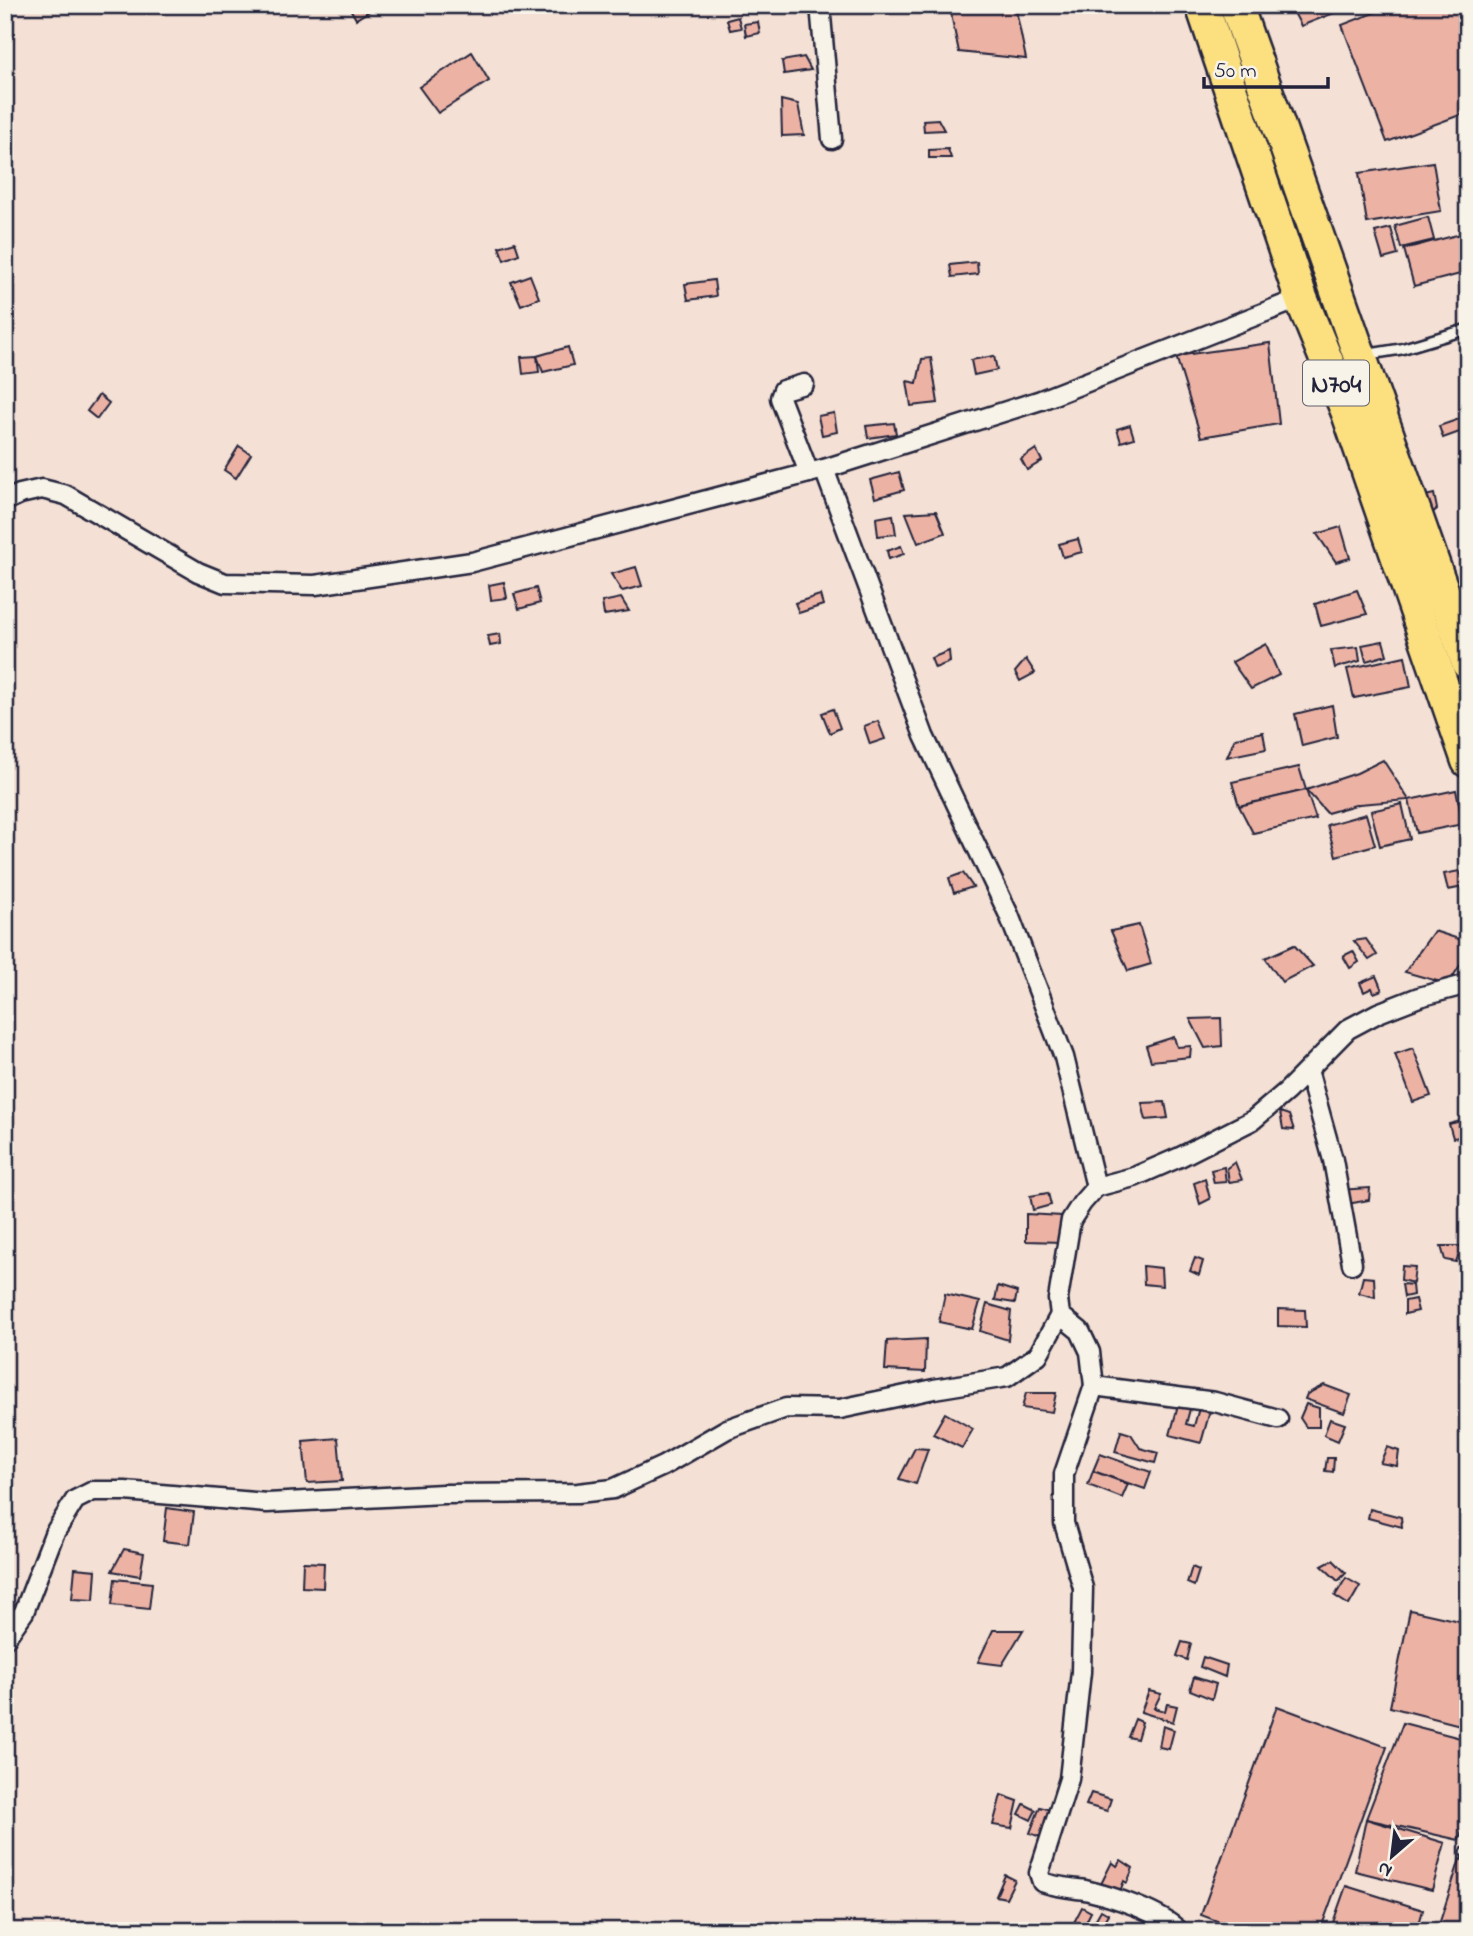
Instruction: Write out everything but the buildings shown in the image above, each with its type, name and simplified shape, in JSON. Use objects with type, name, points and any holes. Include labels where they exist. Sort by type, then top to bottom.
[{"type":"highway","name":"N704","points":[[1202,5],[1301,298],[1404,478],[1468,663]]},
{"type":"highway","name":"N704","points":[[1236,5],[1359,356],[1361,407],[1468,761]]},
{"type":"street","points":[[820,5],[832,139]]},
{"type":"street","points":[[5,501],[41,489],[66,495],[188,566],[225,583],[315,585],[472,562],[817,471],[1041,400],[1301,298]]},
{"type":"street","points":[[804,384],[783,390],[780,398],[817,471],[924,736],[1009,915],[1064,1057],[1096,1186]]},
{"type":"street","points":[[5,1639],[24,1612],[54,1534],[75,1500],[93,1491],[125,1491],[267,1503],[443,1494],[578,1493],[613,1489],[663,1466],[727,1429],[786,1408],[840,1409],[1007,1377],[1038,1355],[1060,1315],[1058,1299],[1071,1220],[1096,1186],[1134,1177],[1253,1120],[1287,1091],[1349,1029],[1378,1013],[1419,997],[1468,984]]},
{"type":"street","points":[[1308,1070],[1333,1160],[1352,1264]]},
{"type":"street","points":[[1060,1315],[1080,1331],[1090,1352],[1094,1386],[1064,1474],[1064,1523],[1083,1588],[1082,1672],[1069,1779],[1039,1873],[1042,1882],[1088,1891],[1157,1914],[1179,1931]]},
{"type":"street","points":[[1094,1386],[1215,1402],[1278,1419]]},
{"type":"lane","points":[[1359,356],[1401,349],[1468,329]]}]
